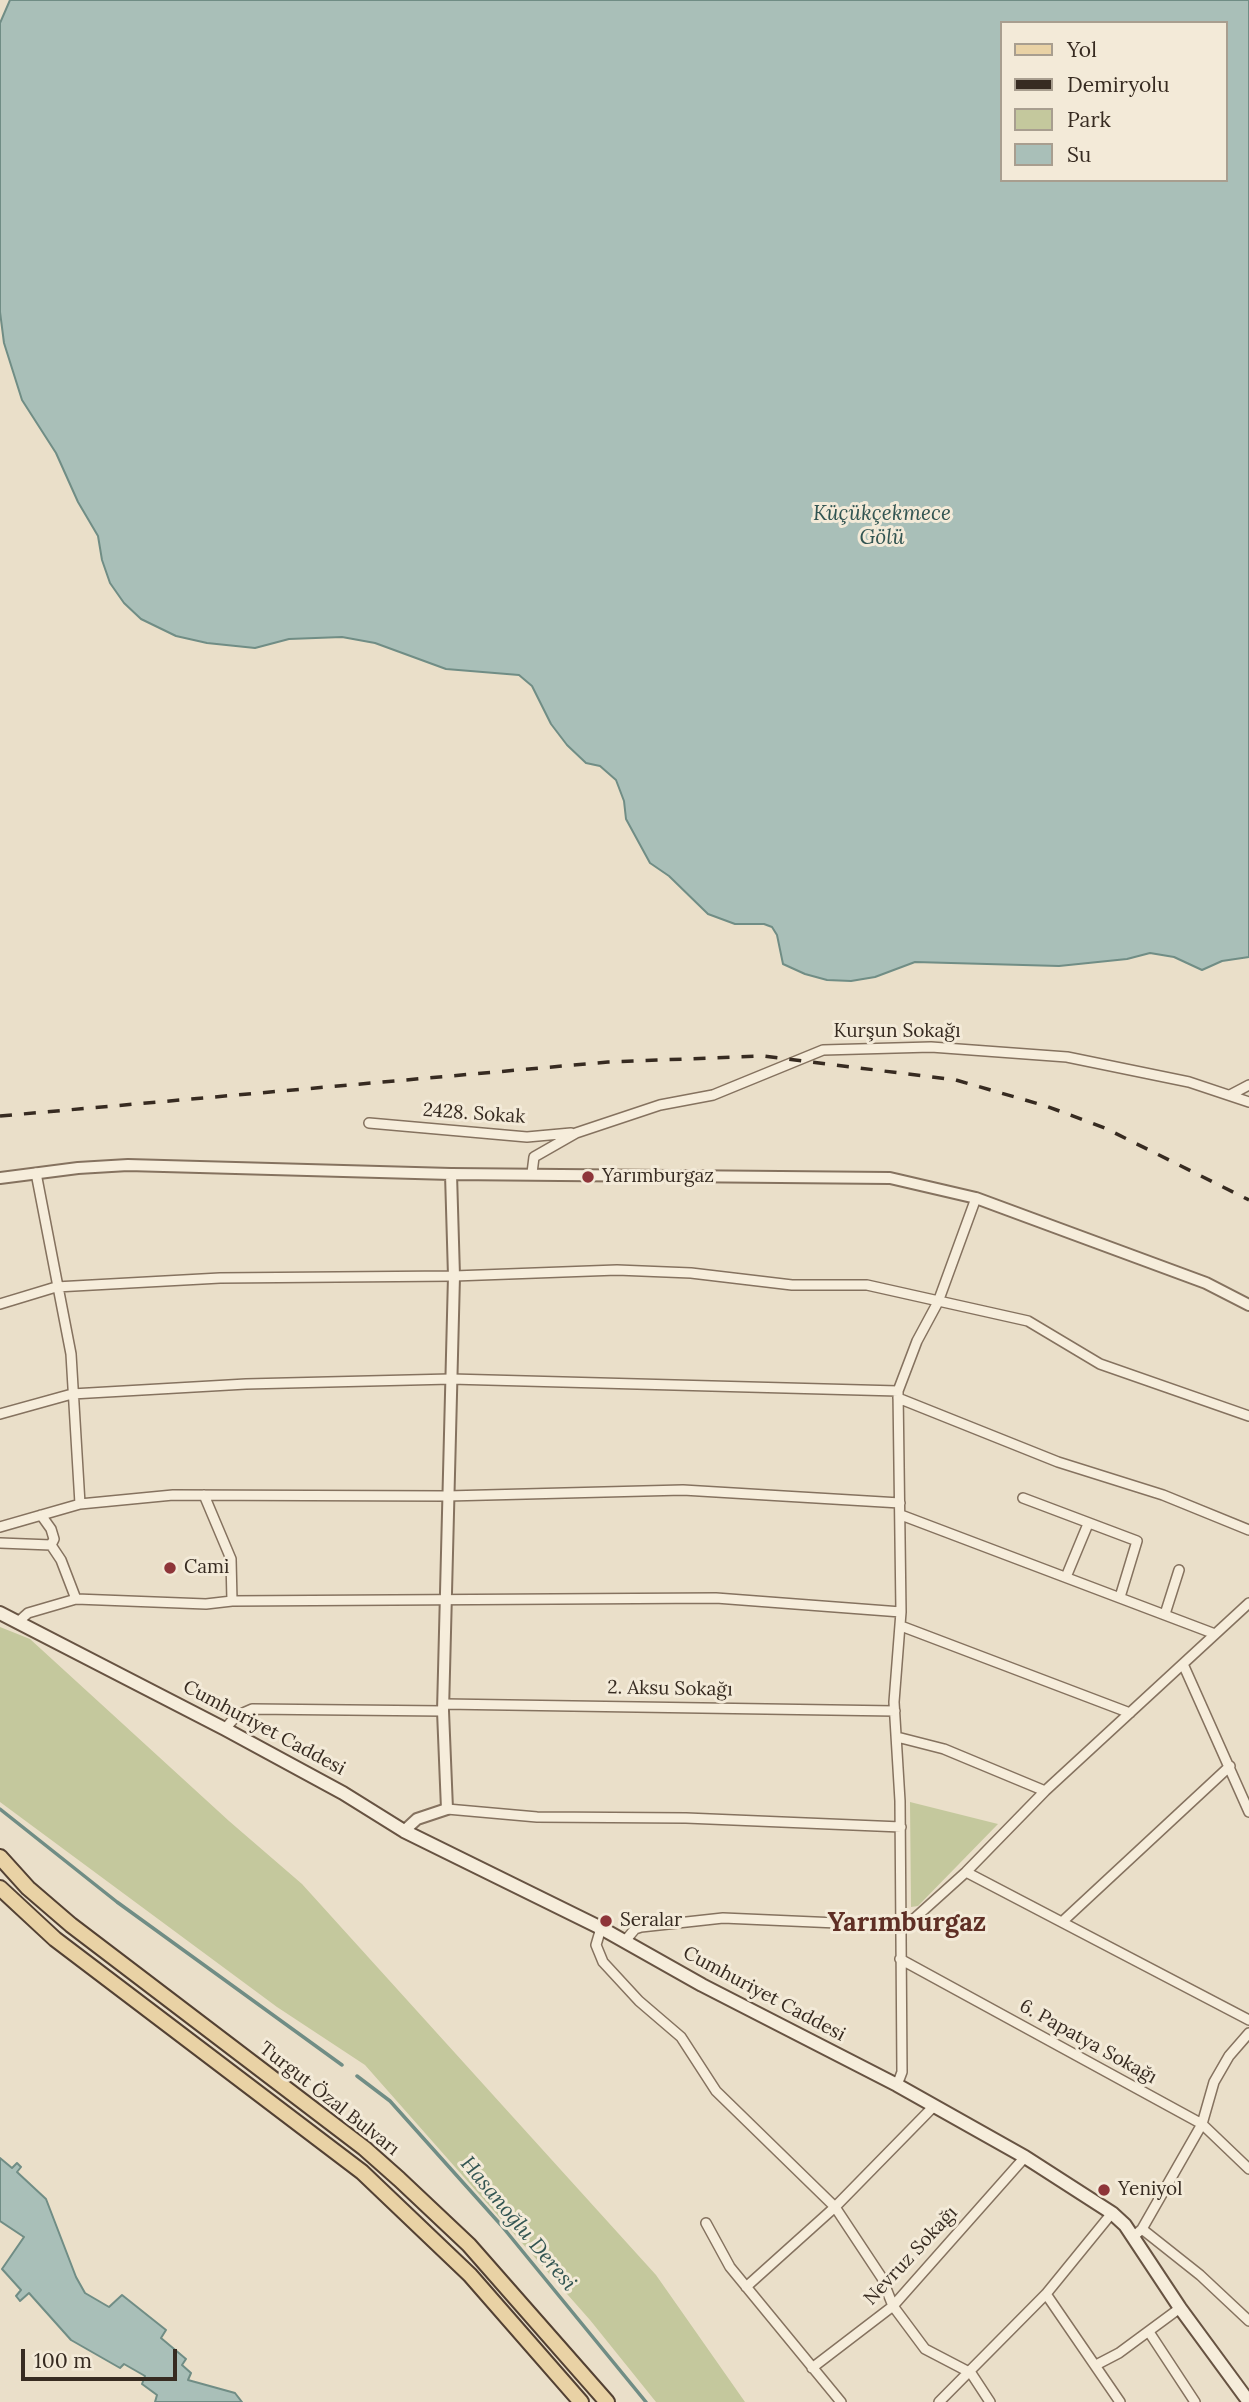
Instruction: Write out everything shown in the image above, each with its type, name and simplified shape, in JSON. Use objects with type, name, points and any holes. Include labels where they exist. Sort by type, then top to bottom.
[{"type":"main road","name":"Cumhuriyet Caddesi","points":[[0,1613],[225,1729],[343,1793],[404,1831],[601,1928],[702,1985],[897,2085],[1025,2157],[1138,2233],[1180,2308],[1249,2402]]},
{"type":"main road","name":"Turgut Özal Bulvarı","points":[[0,1857],[28,1888],[71,1925],[364,2148],[408,2187],[469,2245],[607,2402]]},
{"type":"main road","name":"Turgut Özal Bulvarı","points":[[0,1888],[55,1939],[362,2172],[470,2275],[581,2402]]},
{"type":"street","name":"Kurşun Sokağı","points":[[532,1173],[534,1157],[576,1133],[660,1105],[713,1095],[824,1050],[931,1047],[1067,1057],[1189,1082],[1249,1102]]},
{"type":"street","points":[[1230,1095],[1249,1085]]},
{"type":"street","name":"2428. Sokak","points":[[369,1123],[527,1137],[576,1133]]},
{"type":"street","points":[[0,1178],[128,1165],[451,1174],[876,1177],[910,1181],[976,1198],[1206,1283],[1249,1305]]},
{"type":"street","points":[[36,1173],[56,1287],[65,1317],[80,1504]]},
{"type":"street","points":[[447,1809],[444,1707],[454,1276],[451,1174]]},
{"type":"street","points":[[897,2085],[902,2072],[901,1827],[895,1711],[901,1626],[898,1394],[917,1341],[938,1301],[976,1198]]},
{"type":"street","points":[[0,1304],[56,1287],[220,1278],[454,1276],[617,1270],[691,1273],[792,1285],[867,1285],[1028,1321],[1100,1364],[1249,1416]]},
{"type":"street","points":[[0,1414],[72,1394],[246,1384],[451,1379],[898,1394],[1058,1462],[1163,1495],[1249,1530]]},
{"type":"street","points":[[0,1527],[80,1504],[204,1495],[447,1496],[683,1490],[900,1503]]},
{"type":"street","points":[[204,1495],[231,1559],[232,1601]]},
{"type":"street","points":[[1023,1498],[1137,1541],[1120,1597]]},
{"type":"street","points":[[41,1515],[51,1529],[54,1539],[51,1545]]},
{"type":"street","points":[[901,1515],[1215,1634]]},
{"type":"street","points":[[1066,1577],[1088,1524]]},
{"type":"street","points":[[0,1542],[51,1545]]},
{"type":"street","points":[[51,1545],[61,1560],[76,1600]]},
{"type":"street","points":[[1164,1614],[1179,1570]]},
{"type":"street","points":[[18,1622],[28,1613],[76,1600],[206,1604],[232,1601],[716,1598],[901,1612]]},
{"type":"street","points":[[625,1941],[635,1929],[641,1927],[723,1918],[902,1928],[966,1872],[1045,1791],[1249,1603]]},
{"type":"street","points":[[901,1626],[1130,1713]]},
{"type":"street","points":[[1183,1664],[1249,1812]]},
{"type":"street","name":"2. Aksu Sokağı","points":[[225,1729],[236,1716],[252,1709],[444,1707],[895,1711]]},
{"type":"street","points":[[897,1737],[944,1749],[1045,1791]]},
{"type":"street","points":[[1062,1922],[1230,1766]]},
{"type":"street","points":[[404,1831],[418,1819],[447,1809],[537,1817],[686,1818],[901,1827]]},
{"type":"street","points":[[966,1872],[1249,2020]]},
{"type":"street","points":[[601,1928],[596,1945],[603,1962],[639,2001],[681,2037],[716,2091],[835,2207],[883,2278],[893,2306],[925,2348],[971,2373],[990,2402]]},
{"type":"street","name":"6. Papatya Sokağı","points":[[900,1959],[1202,2124],[1249,2169]]},
{"type":"street","points":[[1249,2033],[1229,2056],[1214,2082],[1202,2124],[1138,2233],[1200,2275],[1249,2321]]},
{"type":"street","points":[[746,2287],[835,2207],[934,2106]]},
{"type":"street","name":"Nevruz Sokağı","points":[[812,2368],[893,2306],[1025,2157]]},
{"type":"street","points":[[939,2402],[971,2373],[1046,2294],[1112,2213]]},
{"type":"street","points":[[706,2223],[730,2267],[841,2402]]},
{"type":"street","points":[[1046,2294],[1121,2402]]},
{"type":"street","points":[[1096,2365],[1149,2332],[1180,2308]]},
{"type":"street","points":[[1149,2332],[1195,2402]]},
{"type":"green space","points":[[0,1627],[30,1639],[302,1884],[656,2275],[745,2402],[656,2402],[590,2320],[365,2065],[277,2007],[0,1802]]},
{"type":"green space","points":[[910,1802],[998,1824],[918,1906],[911,1907]]},
{"type":"water","name":"Küçükçekmece Gölü","points":[[10,0],[1249,0],[1249,957],[1222,961],[1202,970],[1174,957],[1150,953],[1127,959],[1059,966],[915,962],[875,977],[851,981],[827,980],[783,964],[777,935],[772,927],[764,924],[735,924],[708,914],[669,876],[650,863],[626,819],[624,801],[616,780],[600,766],[586,763],[567,745],[551,724],[532,686],[519,675],[446,669],[375,643],[342,637],[289,639],[255,648],[207,643],[176,636],[141,619],[124,603],[110,583],[98,536],[78,502],[56,453],[22,400],[4,343],[0,312],[0,23]]},
{"type":"water","points":[[0,2158],[12,2168],[17,2163],[21,2167],[17,2172],[46,2199],[76,2277],[85,2293],[109,2307],[122,2295],[166,2330],[161,2338],[186,2359],[182,2365],[191,2373],[188,2380],[235,2393],[242,2402],[155,2402],[157,2395],[142,2384],[145,2376],[124,2364],[120,2368],[71,2340],[29,2293],[20,2301],[16,2296],[21,2290],[2,2269],[24,2237],[0,2221]]},
{"type":"waterway","name":"Hasanoğlu Deresi","points":[[0,1809],[117,1902],[342,2065]]},
{"type":"waterway","name":"Hasanoğlu Deresi","points":[[357,2076],[390,2101],[501,2225],[646,2402]]},
{"type":"railway","points":[[0,1116],[608,1062],[763,1056],[956,1080],[1046,1106],[1105,1128],[1249,1200]]},
{"type":"place","name":"Yarımburgaz","points":[[588,1177]]},
{"type":"place","name":"Cami","points":[[170,1568]]},
{"type":"place","name":"Seralar","points":[[606,1921]]},
{"type":"place","name":"Yeniyol","points":[[1104,2190]]},
{"type":"district","name":"Yarımburgaz","points":[[907,1924]]}]
